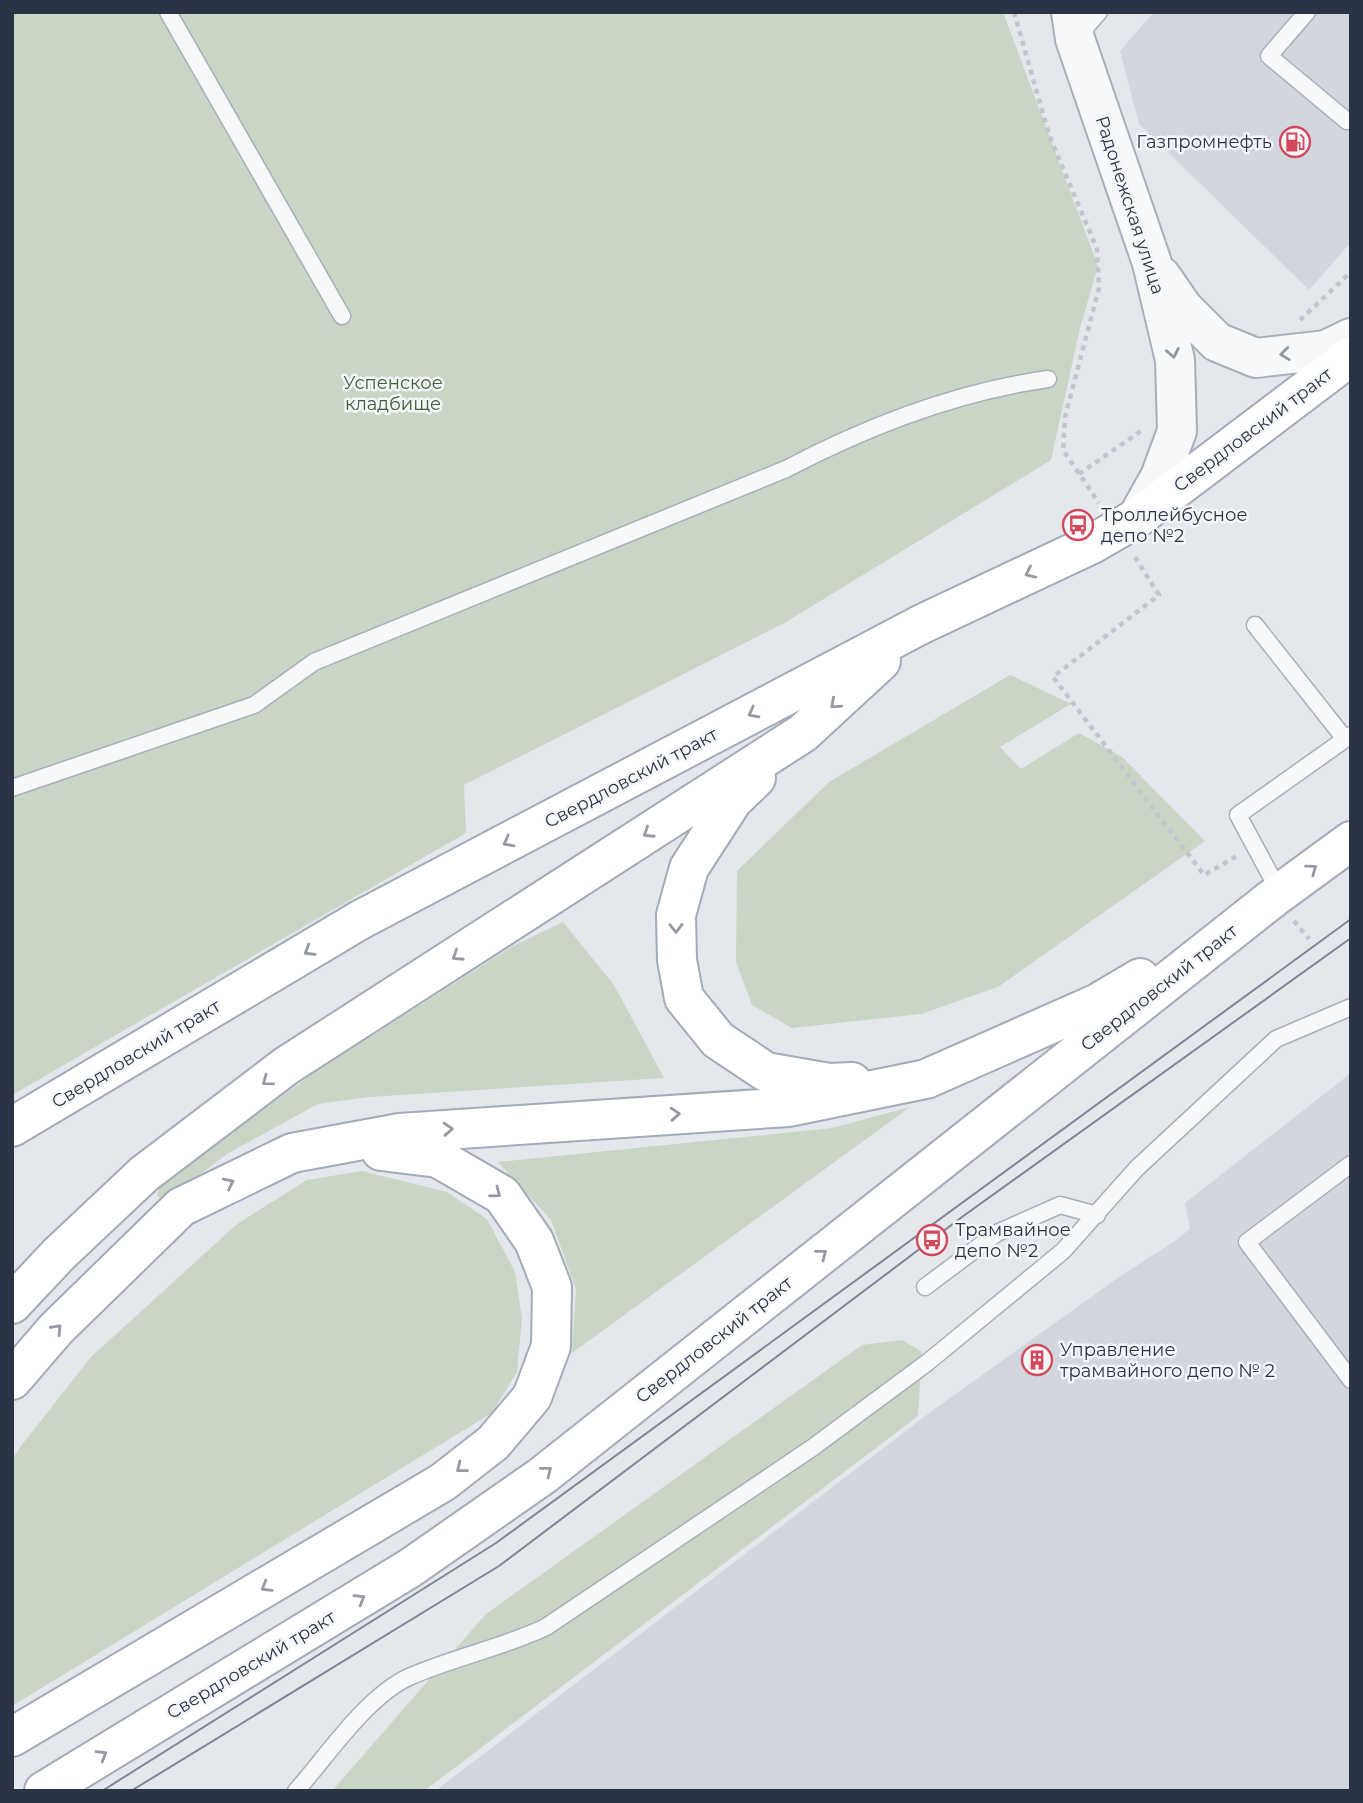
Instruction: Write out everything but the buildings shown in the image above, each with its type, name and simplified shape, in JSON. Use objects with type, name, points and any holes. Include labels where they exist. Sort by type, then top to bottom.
[{"type":"main road","name":"Свердловский тракт","points":[[12,1127],[360,920],[922,624],[1127,524],[1351,356]]},
{"type":"main road","points":[[922,624],[733,800],[689,869],[676,915],[677,960],[684,998],[718,1040],[766,1072],[829,1083],[926,1079]]},
{"type":"main road","points":[[12,1304],[59,1254],[144,1174],[286,1066],[803,733]]},
{"type":"main road","name":"Свердловский тракт","points":[[44,1791],[410,1569],[542,1476],[1277,895],[1351,841]]},
{"type":"main road","points":[[12,1380],[56,1329],[181,1207],[292,1153],[400,1133],[789,1107],[926,1079],[1096,1004],[1277,895]]},
{"type":"main road","points":[[12,1737],[443,1482],[493,1443],[532,1397],[551,1346],[552,1287],[534,1241],[502,1195],[438,1158],[364,1149],[292,1153]]},
{"type":"street","name":"Радонежская улица","points":[[1082,21],[1152,263],[1175,359],[1177,431],[1160,477],[1127,524]]},
{"type":"street","points":[[1152,263],[1183,307],[1217,342],[1256,358],[1326,350],[1351,338]]},
{"type":"lane","points":[[168,12],[342,316]]},
{"type":"lane","points":[[1307,12],[1269,55],[1350,121]]},
{"type":"lane","points":[[12,788],[254,705],[314,662],[786,469],[855,433],[1001,386],[1048,379]]},
{"type":"lane","points":[[1312,385],[1351,380]]},
{"type":"lane","points":[[1255,625],[1348,737],[1238,815],[1277,895]]},
{"type":"lane","points":[[296,1791],[371,1706],[407,1678],[518,1641],[546,1627],[812,1448],[918,1369],[1063,1251],[1137,1168],[1276,1039],[1351,1007]]},
{"type":"lane","points":[[1351,1164],[1247,1242],[1351,1380]]},
{"type":"lane","points":[[925,1287],[997,1233],[1060,1205],[1097,1215]]},
{"type":"path","points":[[1014,12],[1049,135],[1097,249],[1099,288],[1065,417],[1063,450],[1127,524],[1159,595],[1053,677],[1204,875],[1244,852]]},
{"type":"path","points":[[1277,895],[1309,939]]},
{"type":"shaded area","points":[[1154,12],[1351,12],[1351,242],[1309,290],[1139,124],[1120,51]]},
{"type":"shaded area","points":[[1351,1073],[1351,1791],[435,1791],[932,1411],[1119,1277],[1175,1241],[1190,1229],[1185,1203]]},
{"type":"green space","name":"Успенское кладбище","points":[[12,12],[1003,12],[1098,266],[1080,328],[1051,460],[786,622],[464,785],[466,833],[12,1095]]},
{"type":"green space","points":[[1010,675],[1071,704],[1000,747],[1021,769],[1079,733],[1122,757],[1205,841],[998,987],[921,1014],[792,1028],[752,1005],[736,962],[737,871],[829,782]]},
{"type":"green space","points":[[563,922],[614,985],[664,1078],[369,1097],[318,1104],[227,1154],[174,1194],[161,1200],[157,1195],[162,1182],[318,1070],[513,946]]},
{"type":"green space","points":[[910,1107],[572,1353],[576,1289],[551,1220],[498,1162],[832,1128]]},
{"type":"green space","points":[[362,1171],[447,1192],[487,1219],[515,1272],[522,1318],[517,1372],[492,1413],[12,1706],[12,1460],[21,1446],[91,1357],[237,1224],[307,1180]]},
{"type":"green space","points":[[902,1340],[922,1352],[918,1416],[424,1791],[332,1791],[486,1614],[862,1345]]},
{"type":"tram line","points":[[102,1791],[496,1543],[1351,919]]},
{"type":"tram line","points":[[131,1791],[499,1566],[962,1217],[1351,938]]},
{"type":"place","name":"Газпромнефть","points":[[1295,142]]},
{"type":"place","name":"Троллейбусное депо №2","points":[[1078,525]]},
{"type":"place","name":"Трамвайное депо №2","points":[[932,1240]]},
{"type":"place","name":"Управление трамвайного депо № 2","points":[[1037,1360]]}]
